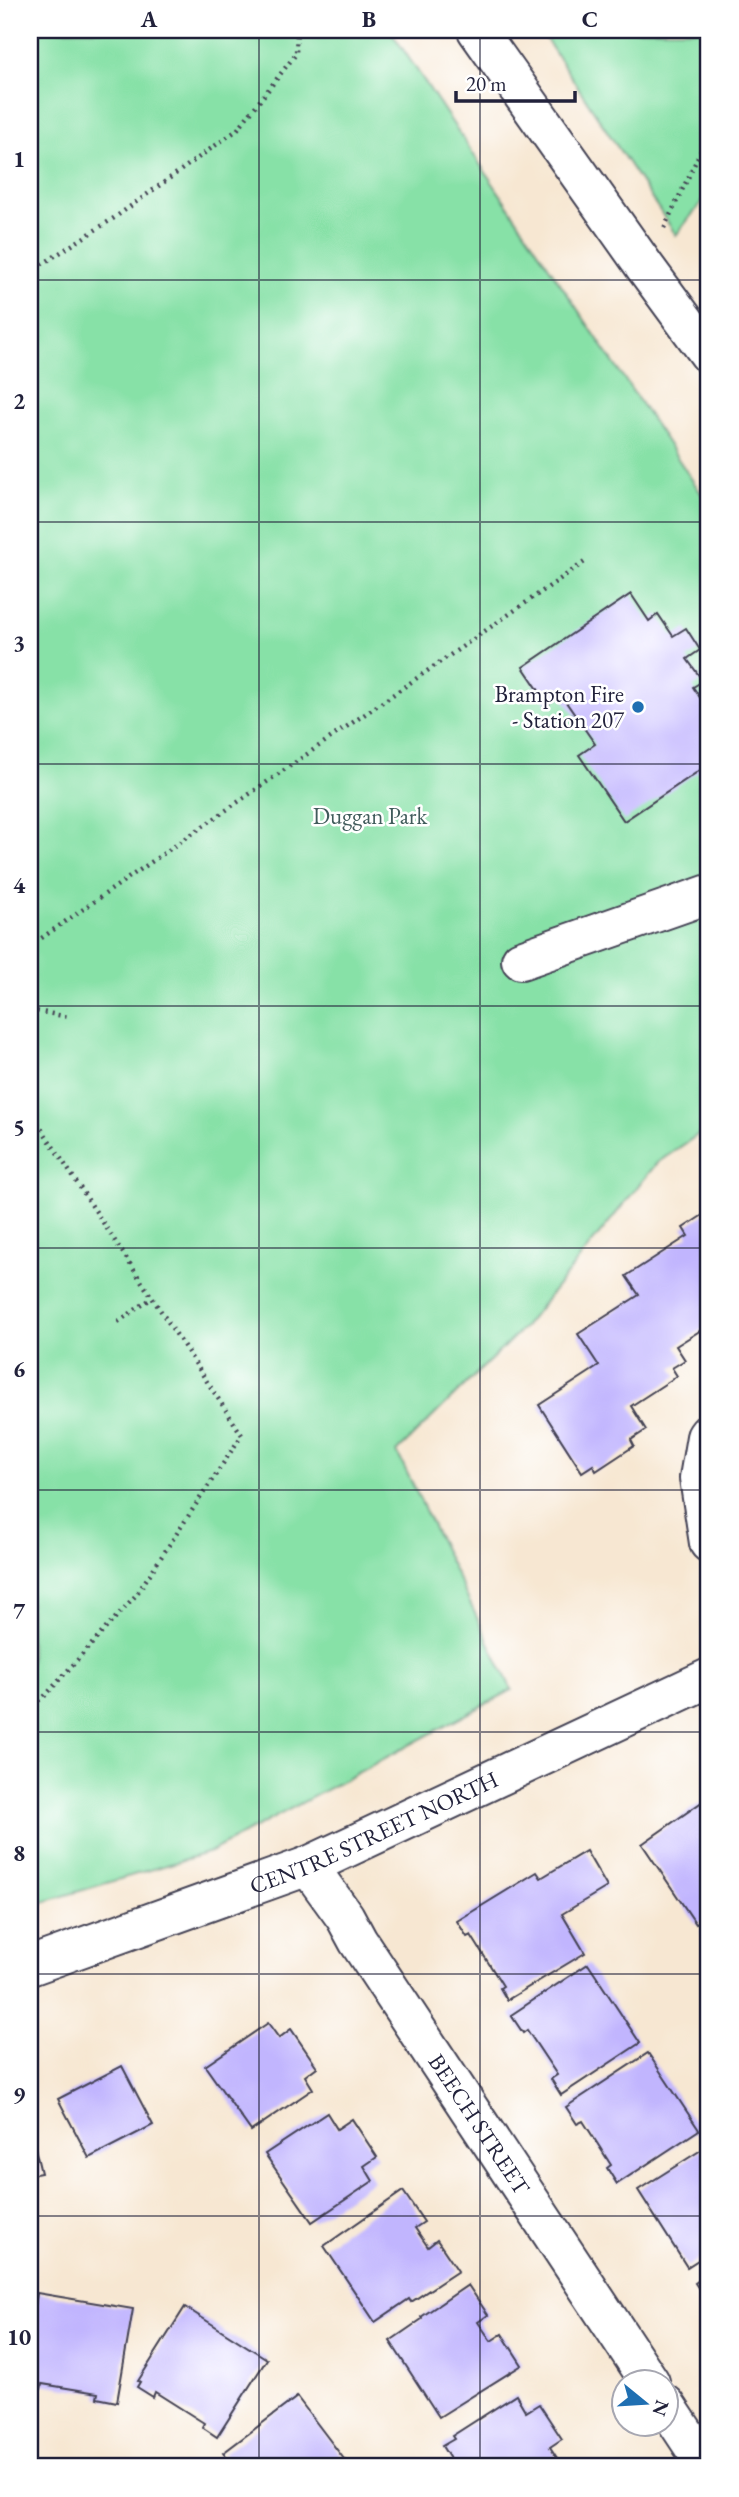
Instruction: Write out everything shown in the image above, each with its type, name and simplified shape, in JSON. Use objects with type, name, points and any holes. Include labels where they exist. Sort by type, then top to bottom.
[{"type":"street","points":[[477,30],[709,354]]},
{"type":"street","points":[[522,960],[709,894]]},
{"type":"street","points":[[709,1433],[699,1478],[709,1543]]},
{"type":"street","name":"CENTRE STREET NORTH","points":[[30,1966],[308,1866],[709,1678]]},
{"type":"street","name":"BEECH STREET","points":[[308,1866],[345,1917],[366,1953],[641,2368]]},
{"type":"street","points":[[680,2426],[707,2467]]},
{"type":"path","points":[[30,272],[114,218],[237,130],[296,54],[297,30]]},
{"type":"path","points":[[645,267],[709,134]]},
{"type":"path","points":[[30,946],[586,561]]},
{"type":"path","points":[[30,1010],[69,1017]]},
{"type":"path","points":[[30,1111],[242,1435],[136,1595],[43,1698],[30,1705]]},
{"type":"path","points":[[118,1322],[152,1298]]},
{"type":"green space","name":"Duggan Park","points":[[30,30],[390,30],[709,505],[709,1127],[657,1163],[525,1326],[397,1452],[512,1690],[210,1852],[30,1906]]},
{"type":"green space","points":[[540,30],[709,30],[709,193],[676,235]]},
{"type":"building","name":"Brampton Fire - Station 207","points":[[631,594],[649,621],[658,614],[673,636],[686,628],[700,650],[687,659],[703,681],[693,687],[709,711],[709,780],[702,769],[624,821],[579,755],[595,744],[561,695],[548,704],[523,667]]},
{"type":"building","points":[[709,1211],[709,1325],[676,1346],[685,1360],[672,1368],[677,1376],[631,1406],[646,1430],[631,1440],[634,1446],[596,1471],[593,1465],[582,1472],[539,1405],[599,1366],[578,1334],[639,1295],[626,1276],[688,1236],[683,1228]]},
{"type":"building","points":[[709,1797],[709,1915],[696,1924],[642,1844]]},
{"type":"building","points":[[586,1851],[607,1887],[562,1914],[585,1953],[507,2000],[500,1988],[503,1986],[471,1935],[467,1937],[457,1921],[537,1872],[541,1878]]},
{"type":"building","points":[[709,1925],[709,1946],[700,1932]]},
{"type":"building","points":[[588,1964],[640,2043],[561,2095],[551,2079],[557,2075],[527,2030],[523,2033],[511,2015]]},
{"type":"building","points":[[268,2023],[279,2038],[291,2029],[317,2067],[305,2076],[313,2089],[251,2131],[205,2066]]},
{"type":"building","points":[[648,2053],[699,2130],[617,2184],[607,2168],[611,2165],[583,2121],[577,2124],[566,2107]]},
{"type":"building","points":[[122,2066],[153,2125],[89,2158],[58,2099]]},
{"type":"building","points":[[327,2113],[337,2129],[352,2119],[377,2157],[364,2166],[373,2181],[312,2222],[265,2154]]},
{"type":"building","points":[[30,2127],[41,2173],[30,2175]]},
{"type":"building","points":[[709,2145],[709,2253],[687,2267],[638,2190]]},
{"type":"building","points":[[403,2191],[424,2222],[415,2228],[428,2247],[437,2240],[458,2271],[375,2322],[324,2246]]},
{"type":"building","points":[[709,2273],[709,2304],[695,2283]]},
{"type":"building","points":[[468,2285],[488,2315],[478,2322],[491,2341],[502,2334],[522,2365],[439,2417],[390,2341]]},
{"type":"building","points":[[37,2293],[133,2309],[117,2402],[97,2398],[98,2393],[42,2384],[41,2389],[30,2386],[30,2338]]},
{"type":"building","points":[[185,2307],[267,2359],[217,2437],[202,2427],[204,2423],[155,2392],[153,2397],[137,2387],[140,2382],[138,2381]]},
{"type":"building","points":[[516,2395],[526,2412],[539,2404],[562,2439],[550,2447],[561,2464],[555,2467],[455,2467],[442,2446],[454,2439],[452,2436]]},
{"type":"building","points":[[297,2397],[350,2467],[234,2467],[223,2453]]},
{"type":"place","name":"Brampton Fire - Station 207","points":[[638,707]]}]
